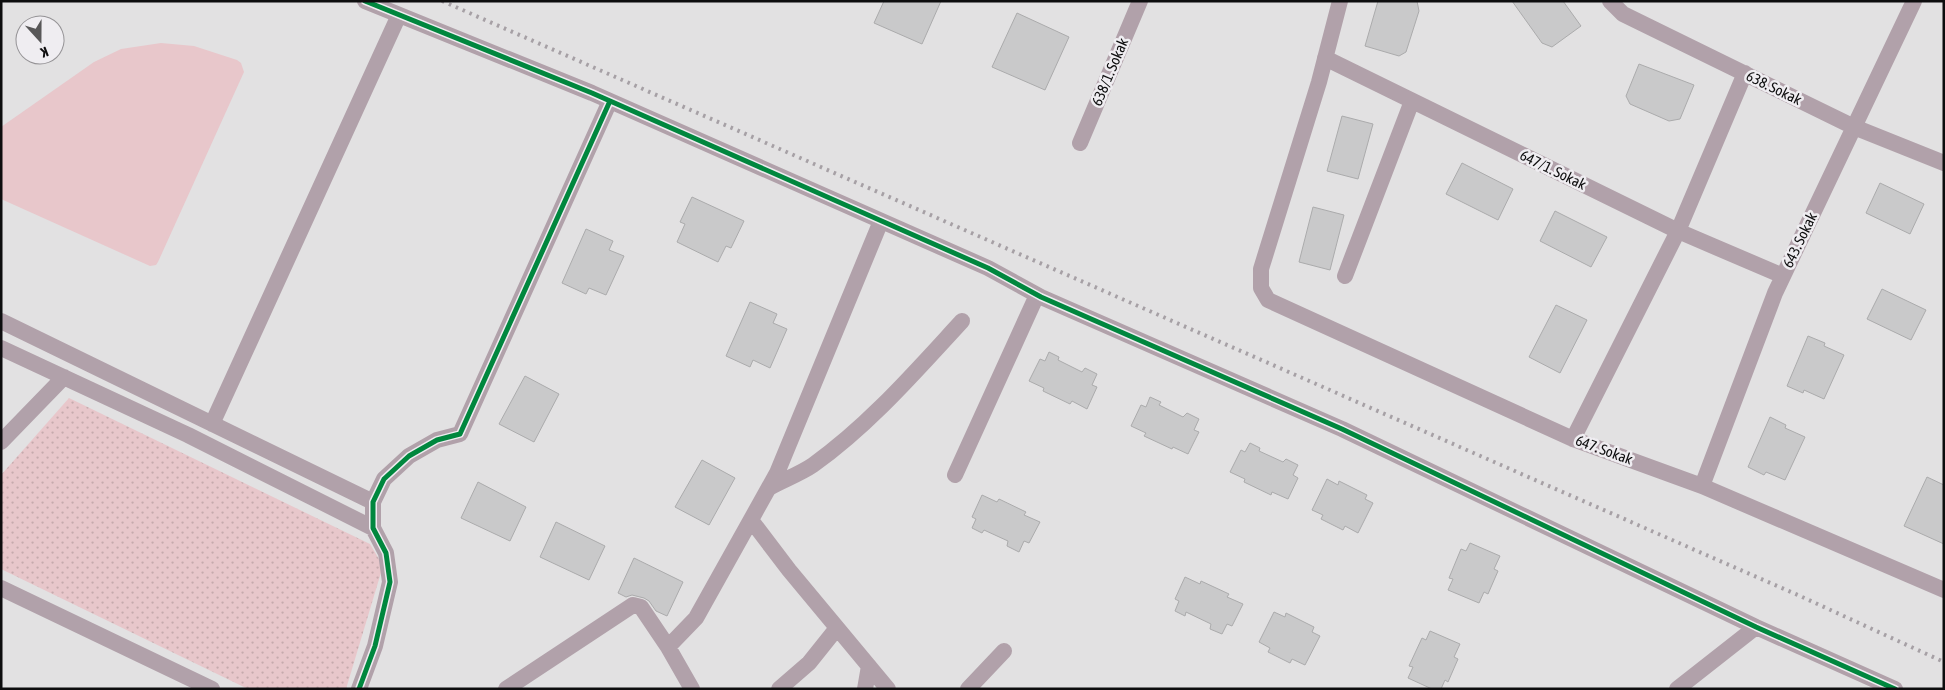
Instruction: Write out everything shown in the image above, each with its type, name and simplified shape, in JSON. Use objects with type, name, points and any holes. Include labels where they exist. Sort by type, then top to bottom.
[{"type":"street","points":[[365,1],[610,102],[988,268],[1037,295],[1342,429],[1756,627],[1896,689]]},
{"type":"street","name":"638/1. Sokak","points":[[1080,143],[1140,1]]},
{"type":"street","points":[[1325,58],[1340,1]]},
{"type":"street","name":"638. Sokak","points":[[1610,1],[1623,14],[1854,127],[1944,163]]},
{"type":"street","name":"643. Sokak","points":[[1702,486],[1783,276],[1914,1]]},
{"type":"street","points":[[212,424],[398,15]]},
{"type":"street","name":"647/1. Sokak","points":[[1325,58],[1678,231],[1783,276]]},
{"type":"street","name":"647. Sokak","points":[[1325,58],[1261,269],[1261,288],[1268,300],[1573,439],[1702,486],[1944,590]]},
{"type":"street","points":[[1573,439],[1678,231],[1745,73]]},
{"type":"street","points":[[1345,276],[1412,101]]},
{"type":"street","points":[[359,689],[375,646],[390,582],[386,554],[373,528],[373,502],[384,479],[408,456],[437,440],[460,434],[610,102]]},
{"type":"street","points":[[668,646],[696,618],[778,473],[881,221]]},
{"type":"street","points":[[955,475],[1037,295]]},
{"type":"street","points":[[1,321],[373,502]]},
{"type":"street","points":[[769,488],[812,466],[846,437],[895,394],[962,322]]},
{"type":"street","points":[[1,348],[188,435],[373,528]]},
{"type":"street","points":[[1,442],[64,377]]},
{"type":"street","points":[[751,520],[788,570],[888,689]]},
{"type":"street","points":[[1,588],[212,689]]},
{"type":"street","points":[[506,689],[633,605],[642,607],[668,646],[692,689]]},
{"type":"street","points":[[1677,689],[1756,627]]},
{"type":"street","points":[[779,689],[809,663],[838,628]]},
{"type":"street","points":[[968,689],[1004,651]]},
{"type":"street","points":[[864,689],[870,666]]},
{"type":"shaded area","points":[[161,43],[194,46],[237,60],[241,63],[244,72],[156,265],[150,266],[1,199],[1,127],[94,62],[121,49]]},
{"type":"shaded area","points":[[69,398],[370,544],[383,566],[346,689],[248,689],[1,569],[1,475]]},
{"type":"building","points":[[884,1],[941,1],[922,44],[874,23]]},
{"type":"building","points":[[1378,1],[1417,1],[1419,11],[1406,52],[1399,56],[1365,46]]},
{"type":"building","points":[[1512,1],[1563,1],[1581,26],[1552,47],[1542,43]]},
{"type":"building","points":[[1017,13],[1069,37],[1045,90],[992,67]]},
{"type":"building","points":[[1639,64],[1694,85],[1680,119],[1669,121],[1630,104],[1626,96]]},
{"type":"building","points":[[1342,116],[1373,124],[1358,179],[1327,171]]},
{"type":"building","points":[[1462,163],[1513,189],[1498,220],[1446,194]]},
{"type":"building","points":[[1880,183],[1924,204],[1910,234],[1866,213]]},
{"type":"building","points":[[692,197],[744,221],[731,248],[726,246],[718,262],[677,242],[685,224],[680,222]]},
{"type":"building","points":[[1313,207],[1344,215],[1330,270],[1299,262]]},
{"type":"building","points":[[1555,211],[1607,237],[1591,267],[1540,241]]},
{"type":"building","points":[[586,229],[613,241],[609,250],[624,256],[606,295],[589,288],[586,294],[562,283]]},
{"type":"building","points":[[1882,289],[1926,310],[1911,340],[1867,319]]},
{"type":"building","points":[[750,302],[777,314],[773,323],[787,329],[770,368],[753,360],[750,367],[726,356]]},
{"type":"building","points":[[1556,305],[1587,320],[1560,373],[1529,357]]},
{"type":"building","points":[[1808,336],[1825,343],[1824,346],[1844,355],[1824,399],[1804,390],[1803,393],[1787,386]]},
{"type":"building","points":[[1049,352],[1059,357],[1058,360],[1082,372],[1085,368],[1097,374],[1092,385],[1097,387],[1087,409],[1072,401],[1070,404],[1043,391],[1044,388],[1029,381],[1040,359],[1045,361]]},
{"type":"building","points":[[525,376],[559,394],[534,442],[499,424]]},
{"type":"building","points":[[1150,397],[1161,402],[1159,405],[1183,417],[1187,413],[1199,419],[1194,430],[1199,432],[1188,454],[1144,436],[1146,433],[1131,426],[1141,405],[1146,407]]},
{"type":"building","points":[[1770,417],[1786,425],[1785,428],[1805,437],[1785,480],[1766,472],[1764,475],[1748,467]]},
{"type":"building","points":[[1250,443],[1260,448],[1259,451],[1283,462],[1286,459],[1298,465],[1293,475],[1298,478],[1288,499],[1272,492],[1271,495],[1244,482],[1245,479],[1230,472],[1241,450],[1245,452]]},
{"type":"building","points":[[702,460],[735,478],[709,525],[675,507]]},
{"type":"building","points":[[1927,477],[1944,485],[1944,544],[1904,526]]},
{"type":"building","points":[[1327,479],[1338,485],[1339,481],[1367,495],[1365,499],[1373,503],[1358,533],[1345,526],[1343,530],[1321,519],[1323,515],[1312,510]]},
{"type":"building","points":[[478,482],[526,507],[510,541],[461,518]]},
{"type":"building","points":[[982,495],[997,502],[999,499],[1026,512],[1024,515],[1040,522],[1029,543],[1024,541],[1019,552],[1007,546],[1008,541],[984,530],[982,533],[972,528],[976,519],[972,517]]},
{"type":"building","points":[[556,522],[605,546],[589,580],[540,557]]},
{"type":"building","points":[[1470,543],[1500,556],[1494,569],[1498,571],[1488,594],[1484,592],[1479,603],[1448,590],[1453,579],[1449,578],[1461,549],[1466,551]]},
{"type":"building","points":[[634,558],[683,582],[667,616],[656,611],[649,601],[644,598],[632,595],[626,597],[618,593]]},
{"type":"building","points":[[1185,577],[1200,584],[1201,581],[1229,594],[1227,597],[1243,604],[1232,626],[1227,624],[1222,634],[1210,629],[1211,624],[1186,612],[1185,616],[1175,611],[1179,601],[1175,599]]},
{"type":"building","points":[[1274,612],[1285,617],[1286,613],[1314,627],[1312,632],[1320,636],[1305,665],[1292,659],[1290,663],[1268,652],[1270,648],[1259,642]]},
{"type":"building","points":[[1430,631],[1460,644],[1454,657],[1458,659],[1448,682],[1445,680],[1441,689],[1432,689],[1408,678],[1413,667],[1409,666],[1422,638],[1426,640]]},
{"type":"railway","points":[[442,1],[1800,596],[1944,662]]},
{"type":"cycle path","points":[[365,1],[592,93],[988,268],[1041,297],[1342,429],[1756,627],[1895,689]]},
{"type":"cycle path","points":[[359,689],[375,646],[390,582],[386,553],[373,528],[373,502],[384,479],[409,456],[437,440],[460,434],[610,101]]}]
